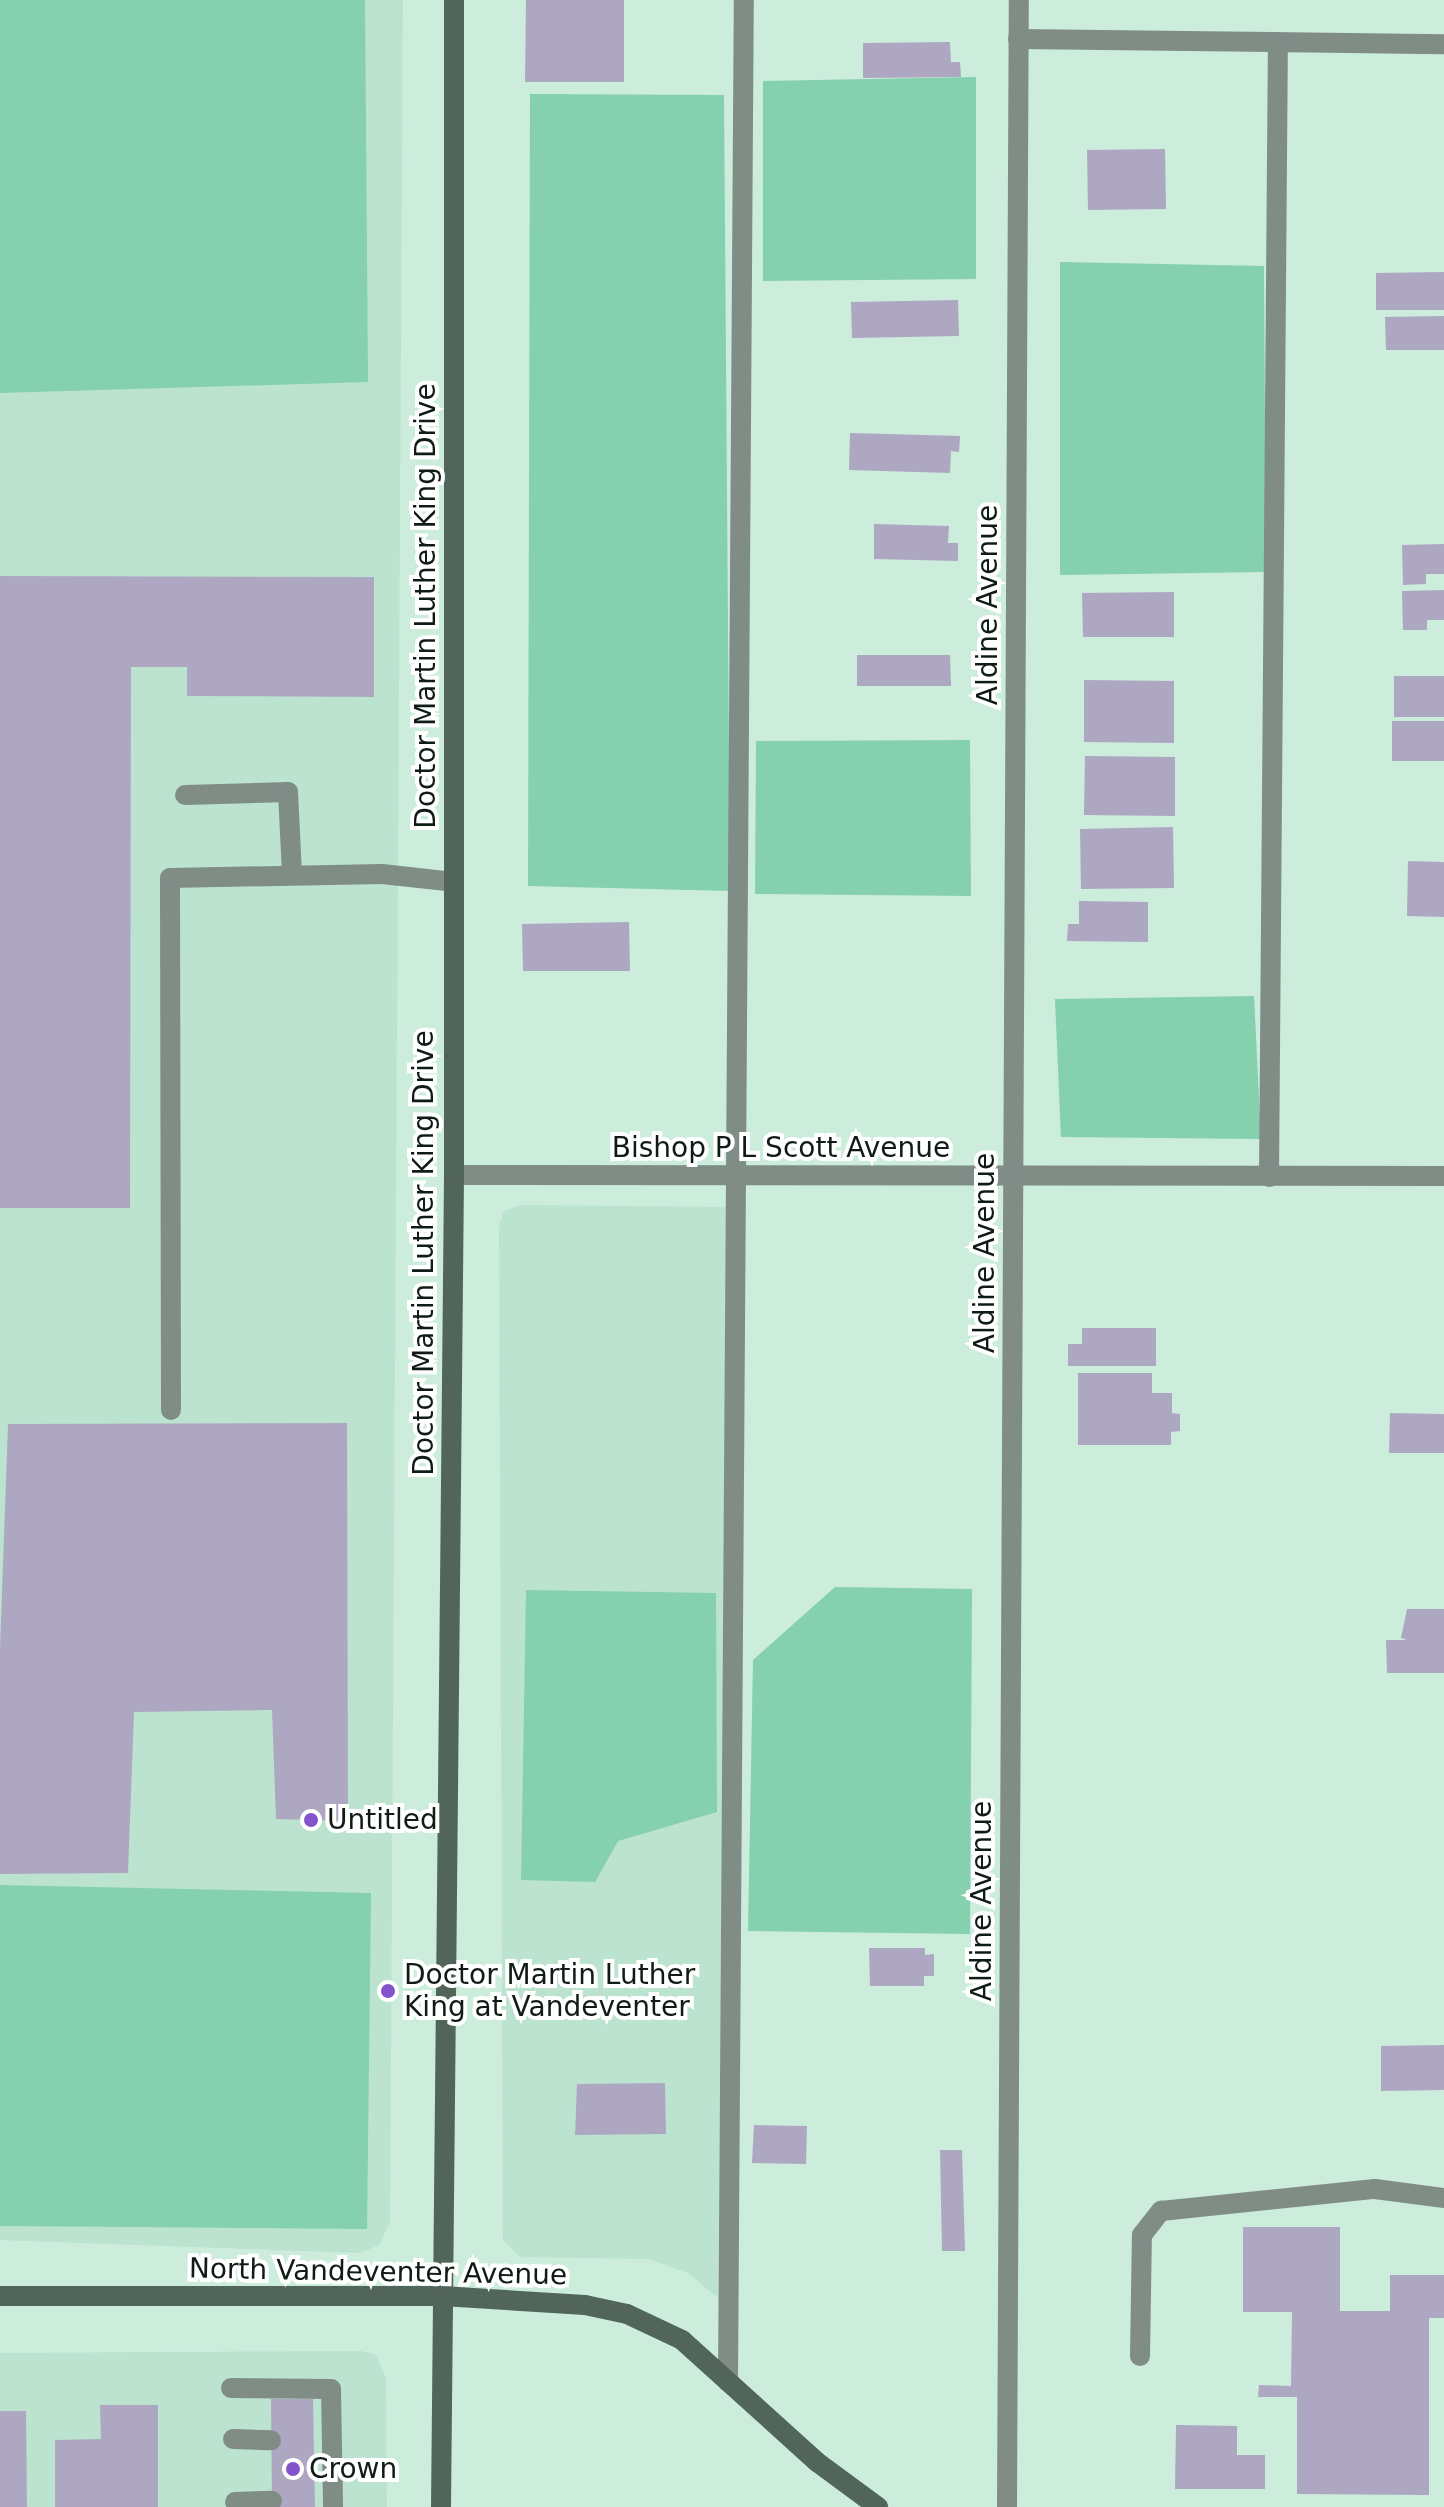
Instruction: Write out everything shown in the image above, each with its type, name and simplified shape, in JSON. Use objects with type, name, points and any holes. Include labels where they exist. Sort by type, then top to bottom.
[{"type":"main road","name":"Doctor Martin Luther King Drive","points":[[441,2507],[454,1175],[454,0]]},
{"type":"main road","name":"North Vandeventer Avenue","points":[[0,2296],[442,2296],[585,2305],[627,2314],[682,2340],[817,2462],[878,2507]]},
{"type":"street","points":[[728,2382],[739,1176],[744,0]]},
{"type":"street","name":"Aldine Avenue","points":[[1007,2507],[1019,0]]},
{"type":"street","points":[[1018,39],[1444,44]]},
{"type":"street","points":[[1269,1177],[1278,42]]},
{"type":"street","points":[[185,795],[288,792],[292,875]]},
{"type":"street","points":[[171,1410],[170,878],[389,874],[454,882]]},
{"type":"street","name":"Bishop P L Scott Avenue","points":[[454,1175],[1444,1176]]},
{"type":"street","points":[[1140,2356],[1142,2235],[1161,2211],[1375,2189],[1444,2198]]},
{"type":"street","points":[[231,2388],[331,2389],[323,2439],[327,2500]]},
{"type":"street","points":[[233,2439],[271,2440]]},
{"type":"street","points":[[235,2502],[272,2501]]},
{"type":"shaded area","points":[[0,0],[403,0],[390,2223],[379,2245],[360,2253],[0,2240]]},
{"type":"shaded area","points":[[521,1205],[727,1207],[718,2298],[688,2273],[648,2259],[520,2257],[503,2240],[499,1227],[504,1211]]},
{"type":"shaded area","points":[[361,2351],[376,2355],[386,2379],[387,2507],[0,2507],[0,2353]]},
{"type":"green space","points":[[0,0],[365,0],[368,382],[0,393]]},
{"type":"green space","points":[[976,77],[976,279],[763,281],[763,81]]},
{"type":"green space","points":[[530,94],[724,95],[730,891],[528,886]]},
{"type":"green space","points":[[1060,262],[1264,266],[1266,572],[1060,575]]},
{"type":"green space","points":[[970,740],[971,896],[755,894],[756,741]]},
{"type":"green space","points":[[1254,996],[1261,1139],[1061,1137],[1055,999]]},
{"type":"green space","points":[[835,1587],[972,1589],[970,1934],[748,1931],[753,1660]]},
{"type":"green space","points":[[526,1590],[716,1593],[717,1812],[618,1841],[595,1882],[521,1880]]},
{"type":"green space","points":[[0,1885],[371,1893],[367,2229],[0,2226]]},
{"type":"building","points":[[526,0],[624,0],[624,82],[525,82]]},
{"type":"building","points":[[950,42],[951,62],[960,62],[961,77],[863,78],[863,43]]},
{"type":"building","points":[[1165,149],[1166,209],[1088,210],[1087,150]]},
{"type":"building","points":[[1444,272],[1444,310],[1376,310],[1376,273]]},
{"type":"building","points":[[958,300],[959,336],[852,338],[851,302]]},
{"type":"building","points":[[1444,316],[1444,350],[1386,350],[1385,317]]},
{"type":"building","points":[[850,433],[960,436],[959,452],[951,451],[950,473],[849,470]]},
{"type":"building","points":[[874,524],[949,526],[948,543],[958,543],[958,561],[874,559]]},
{"type":"building","points":[[1444,544],[1444,574],[1426,574],[1426,584],[1403,585],[1402,545]]},
{"type":"building","points":[[0,576],[374,577],[374,697],[187,696],[187,667],[131,667],[130,1208],[0,1208]]},
{"type":"building","points":[[1444,590],[1444,620],[1427,620],[1427,630],[1403,630],[1402,591]]},
{"type":"building","points":[[1174,592],[1174,637],[1083,637],[1082,593]]},
{"type":"building","points":[[857,655],[950,655],[951,686],[857,686]]},
{"type":"building","points":[[1394,676],[1444,676],[1444,717],[1394,717]]},
{"type":"building","points":[[1084,680],[1174,681],[1174,743],[1084,742]]},
{"type":"building","points":[[1392,721],[1444,721],[1444,761],[1392,761]]},
{"type":"building","points":[[1085,756],[1175,757],[1175,816],[1084,815]]},
{"type":"building","points":[[1173,827],[1174,888],[1081,889],[1080,829]]},
{"type":"building","points":[[1408,861],[1444,862],[1444,917],[1407,916]]},
{"type":"building","points":[[1079,901],[1148,902],[1148,942],[1067,941],[1068,924],[1079,924]]},
{"type":"building","points":[[629,922],[630,971],[523,971],[522,924]]},
{"type":"building","points":[[1082,1328],[1156,1328],[1156,1366],[1068,1366],[1068,1344],[1082,1344]]},
{"type":"building","points":[[1078,1373],[1152,1373],[1152,1393],[1172,1393],[1172,1413],[1180,1414],[1180,1431],[1171,1432],[1171,1445],[1078,1445]]},
{"type":"building","points":[[1390,1413],[1444,1414],[1444,1453],[1389,1453]]},
{"type":"building","points":[[347,1423],[348,1821],[276,1819],[272,1710],[134,1712],[128,1873],[0,1874],[0,1649],[8,1424]]},
{"type":"building","points":[[1407,1609],[1444,1609],[1444,1673],[1387,1673],[1386,1640],[1407,1640],[1401,1638]]},
{"type":"building","points":[[869,1948],[925,1948],[925,1955],[934,1954],[934,1976],[924,1976],[924,1986],[870,1986]]},
{"type":"building","points":[[1444,2045],[1444,2090],[1381,2091],[1381,2046]]},
{"type":"building","points":[[665,2083],[666,2134],[575,2135],[577,2084]]},
{"type":"building","points":[[754,2125],[807,2126],[806,2164],[752,2163]]},
{"type":"building","points":[[940,2150],[962,2150],[965,2251],[942,2251]]},
{"type":"building","points":[[1243,2227],[1340,2227],[1340,2311],[1390,2311],[1390,2275],[1444,2275],[1444,2318],[1429,2318],[1429,2495],[1297,2494],[1297,2397],[1258,2397],[1259,2385],[1291,2386],[1292,2312],[1243,2312]]},
{"type":"building","name":"Crown","points":[[271,2399],[313,2399],[315,2507],[272,2507]]},
{"type":"building","points":[[100,2405],[158,2405],[158,2507],[55,2507],[55,2440],[101,2439]]},
{"type":"building","points":[[0,2411],[26,2411],[27,2507],[0,2507]]},
{"type":"building","points":[[1176,2425],[1237,2426],[1237,2455],[1265,2455],[1265,2489],[1175,2489]]},
{"type":"place","name":"Untitled","points":[[311,1820]]},
{"type":"place","name":"Doctor Martin Luther King at Vandeventer","points":[[388,1991]]},
{"type":"place","name":"Crown","points":[[293,2469]]}]
